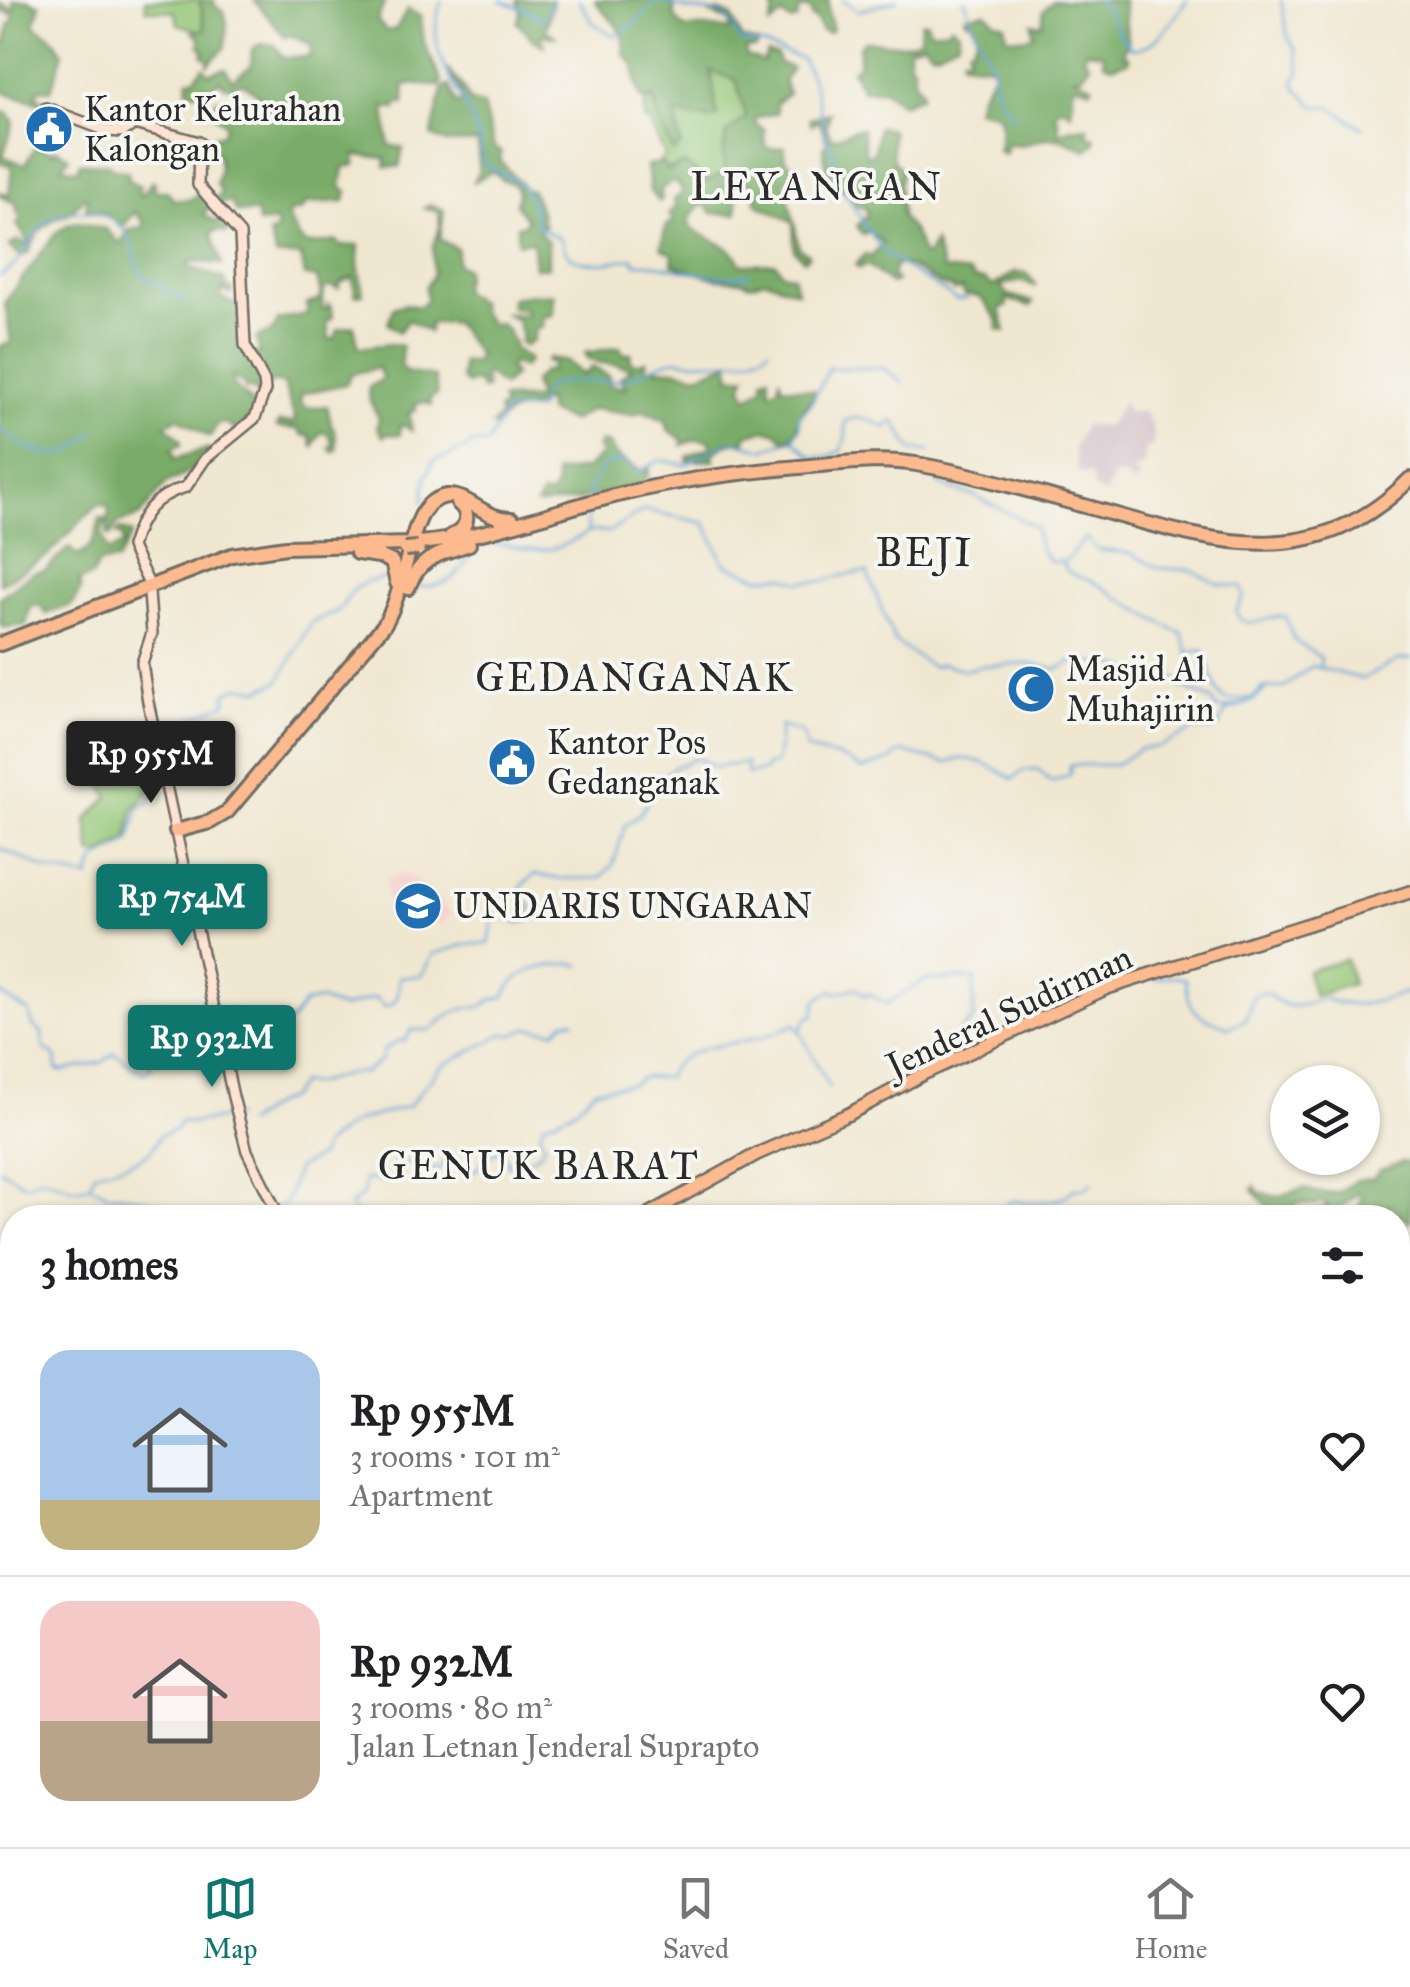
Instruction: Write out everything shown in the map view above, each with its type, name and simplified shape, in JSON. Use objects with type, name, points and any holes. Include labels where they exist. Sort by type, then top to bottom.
[{"type":"highway","points":[[180,831],[227,812],[368,644],[396,605],[420,518],[435,500],[448,496],[503,520],[697,476],[900,462],[968,475],[1212,540],[1270,544],[1344,525],[1410,482]]},
{"type":"highway","points":[[180,831],[218,821],[234,808],[390,623],[416,569],[427,558],[499,532],[677,484],[889,465],[982,483],[1209,544],[1270,548],[1346,529],[1381,509],[1410,482]]},
{"type":"highway","points":[[390,623],[403,593],[429,508],[443,500],[464,507],[466,524],[460,532],[414,546]]},
{"type":"highway","points":[[0,646],[232,555],[286,548],[414,546],[472,536],[598,500]]},
{"type":"highway","points":[[0,646],[232,559],[276,552],[414,546],[499,532]]},
{"type":"highway","points":[[329,550],[379,556],[392,562],[396,570],[398,581],[390,608],[368,644]]},
{"type":"highway","points":[[18,632],[42,627]]},
{"type":"highway","name":"Jenderal Sudirman","points":[[829,1124],[1010,1034],[1144,978],[1410,893]]},
{"type":"highway","name":"Jenderal Sudirman","points":[[668,1205],[752,1158],[967,1054]]},
{"type":"main road","points":[[46,108],[99,130],[121,132],[132,124],[198,142],[198,185],[240,234],[246,345],[264,382],[263,398],[254,418],[205,459],[190,485],[156,500],[131,543],[131,550],[149,587],[152,633],[142,668],[180,831],[225,1057],[246,1148],[273,1205]]},
{"type":"shaded area","points":[[1123,402],[1127,412],[1144,412],[1154,432],[1153,444],[1145,451],[1144,464],[1131,471],[1139,476],[1138,481],[1133,483],[1125,476],[1114,475],[1105,494],[1095,490],[1092,476],[1078,472],[1074,447],[1084,425],[1107,427]]},
{"type":"shaded area","name":"UNDARIS UNGARAN","points":[[402,873],[433,893],[451,914],[441,924],[403,920],[386,898],[386,881]]},
{"type":"green space","points":[[13,0],[40,5],[34,25],[52,37],[63,53],[51,90],[39,89],[36,95],[45,101],[43,104],[0,91],[0,43],[6,43],[9,25],[15,17],[0,13],[0,3],[15,10]]},
{"type":"green space","points":[[145,0],[200,0],[204,32],[178,24],[175,12],[146,9]]},
{"type":"green space","points":[[200,0],[214,0],[227,23],[225,48],[208,64],[200,38],[193,32],[205,30]]},
{"type":"green space","points":[[254,0],[386,0],[377,20],[387,31],[396,29],[408,9],[421,17],[424,43],[442,82],[440,86],[405,84],[404,104],[397,104],[396,109],[385,107],[389,145],[403,148],[399,167],[385,166],[386,158],[356,155],[355,165],[344,167],[341,187],[347,191],[345,201],[306,203],[302,210],[289,212],[288,217],[299,238],[308,245],[337,241],[341,246],[359,245],[363,294],[355,295],[353,277],[340,283],[339,289],[324,289],[322,308],[328,309],[328,304],[332,307],[333,318],[327,321],[329,339],[335,339],[338,329],[354,326],[359,348],[402,346],[401,364],[405,372],[435,377],[437,395],[430,398],[431,405],[415,404],[416,410],[409,413],[412,431],[403,425],[400,435],[383,437],[368,388],[383,379],[378,368],[351,374],[346,384],[301,394],[301,403],[306,408],[327,406],[335,430],[337,449],[333,452],[328,433],[320,433],[313,446],[310,436],[297,429],[277,427],[279,422],[293,423],[295,419],[284,385],[276,382],[264,386],[261,400],[252,388],[246,390],[232,376],[235,387],[256,407],[255,415],[235,431],[227,423],[217,424],[210,437],[177,417],[166,425],[181,440],[181,445],[172,449],[175,459],[210,451],[183,476],[167,482],[139,517],[118,523],[110,536],[109,507],[98,504],[47,556],[0,584],[0,346],[11,342],[5,302],[56,233],[69,224],[77,222],[106,229],[120,244],[128,230],[144,223],[135,212],[121,226],[104,213],[86,210],[85,197],[70,213],[39,231],[28,253],[21,256],[9,246],[18,240],[25,245],[28,242],[17,224],[22,218],[17,204],[0,196],[0,192],[9,195],[12,166],[0,163],[0,111],[9,114],[14,122],[3,156],[25,165],[35,147],[54,152],[56,149],[69,157],[62,167],[77,170],[80,163],[109,164],[110,168],[128,172],[129,180],[140,186],[138,192],[142,196],[152,181],[154,191],[167,191],[174,200],[189,200],[202,192],[212,201],[222,193],[216,184],[218,155],[208,151],[201,140],[223,134],[226,124],[212,108],[218,99],[229,113],[239,114],[263,98],[242,82],[233,87],[220,80],[210,89],[201,86],[196,92],[187,90],[188,79],[194,79],[203,67],[209,73],[225,68],[232,80],[251,66],[252,49],[261,44],[275,45],[282,57],[311,57],[310,45],[290,35],[285,37]],"holes":[[[231,202],[236,212],[257,213],[258,223],[275,222],[277,230],[269,234],[276,256],[301,256],[305,276],[317,278],[321,295],[318,301],[307,304],[307,314],[278,320],[273,331],[256,338],[260,352],[248,355],[241,307],[221,298],[222,290],[231,294],[233,290],[224,279],[187,266],[191,261],[222,264],[211,233],[226,233],[233,227],[224,217],[216,222],[203,214]]]},
{"type":"green space","points":[[517,0],[553,0],[546,30],[557,37],[541,35],[545,46],[533,40],[517,22],[521,13]]},
{"type":"green space","points":[[595,0],[673,0],[675,18],[685,29],[731,30],[729,21],[711,14],[719,11],[732,17],[742,39],[758,43],[756,48],[746,48],[746,56],[763,62],[767,53],[777,55],[779,63],[792,68],[784,80],[788,94],[776,103],[777,113],[755,118],[756,124],[765,130],[768,149],[785,147],[784,157],[792,166],[791,175],[784,182],[799,248],[808,257],[804,260],[794,250],[793,222],[757,204],[752,183],[737,183],[737,214],[712,213],[701,205],[689,225],[725,246],[741,264],[776,263],[782,273],[793,275],[797,291],[765,280],[750,285],[713,278],[672,264],[673,254],[661,248],[666,225],[673,222],[669,213],[682,189],[674,181],[661,189],[659,202],[650,191],[647,166],[661,162],[667,171],[685,164],[708,182],[718,175],[726,176],[723,153],[727,133],[746,118],[736,80],[711,71],[717,117],[675,114],[681,145],[673,152],[657,118],[654,97],[644,101],[640,96],[633,64],[623,52],[622,36]]},
{"type":"green space","points":[[767,0],[829,0],[833,29],[828,33],[821,30],[810,9],[799,9],[797,19],[790,21],[783,15],[770,25],[774,11]]},
{"type":"green space","points":[[1123,0],[1128,41],[1123,55],[1129,61],[1111,66],[1104,62],[1103,53],[1085,51],[1090,64],[1082,75],[1074,76],[1092,85],[1091,89],[1074,84],[1071,113],[1061,107],[1054,115],[1058,118],[1059,134],[1088,127],[1087,134],[1095,138],[1095,143],[1087,150],[1049,138],[1007,143],[1005,154],[998,151],[998,114],[976,109],[993,74],[991,65],[962,62],[962,57],[969,57],[968,48],[977,36],[973,23],[965,16],[986,12],[1005,24],[1007,37],[1025,38],[1033,35],[1032,23],[1043,22],[1043,10],[1053,1]]},
{"type":"green space","points":[[921,22],[927,22],[930,31],[948,29],[951,25],[959,31],[958,41],[937,52],[930,51],[924,43],[909,47],[909,62],[914,67],[914,80],[921,96],[901,104],[884,90],[862,90],[852,70],[859,65],[859,47],[864,41],[913,42],[920,38]]},
{"type":"green space","points":[[448,69],[470,102],[483,105],[494,147],[501,152],[500,160],[526,190],[532,190],[542,216],[540,221],[545,225],[538,230],[548,242],[548,267],[535,268],[532,241],[518,243],[517,226],[527,220],[516,205],[518,192],[514,184],[493,171],[472,183],[479,172],[478,142],[446,143],[432,136],[444,87],[450,86],[456,103],[462,103],[460,90]]},
{"type":"green space","points":[[711,70],[736,80],[746,118],[725,141],[727,176],[718,175],[709,182],[685,164],[665,170],[660,162],[665,155],[649,121],[645,121],[645,105],[654,97],[657,118],[673,151],[681,145],[675,114],[717,117]]},
{"type":"green space","points":[[830,113],[826,126],[831,137],[862,129],[866,156],[874,153],[878,127],[891,129],[893,161],[903,171],[899,184],[902,218],[914,233],[923,256],[927,256],[934,242],[943,270],[969,273],[993,286],[1015,272],[1026,273],[1035,283],[1001,285],[1006,294],[1033,302],[1031,306],[1006,299],[1007,306],[1000,309],[1006,331],[998,330],[997,319],[980,297],[964,295],[962,289],[954,291],[908,266],[895,266],[892,276],[897,281],[891,284],[868,265],[858,268],[856,265],[865,254],[871,257],[883,243],[869,232],[862,234],[857,226],[867,216],[867,209],[857,206],[850,191],[836,187],[827,170],[823,149],[827,143],[821,125],[817,121],[812,125],[809,118]]},
{"type":"green space","points":[[430,204],[444,210],[440,239],[457,249],[457,264],[466,269],[462,290],[480,303],[480,311],[492,325],[499,323],[507,330],[513,348],[529,360],[523,368],[512,363],[509,367],[514,375],[503,386],[486,374],[483,376],[487,388],[482,390],[477,381],[467,384],[461,379],[462,362],[475,362],[478,355],[455,323],[430,323],[429,332],[408,320],[399,332],[388,324],[393,308],[405,304],[419,307],[427,300],[425,288],[433,275],[433,245],[440,228],[439,212],[424,208]]},
{"type":"green space","points":[[554,294],[553,315],[542,317],[543,327],[536,328],[533,340],[525,346],[520,342],[517,321],[506,314],[526,315],[526,310],[511,307],[511,298]]},
{"type":"green space","points":[[620,347],[623,354],[631,353],[630,361],[646,361],[647,368],[698,375],[730,362],[731,377],[746,376],[743,385],[747,398],[764,386],[763,379],[769,375],[770,391],[778,387],[780,379],[782,386],[814,390],[814,394],[791,438],[783,439],[771,431],[751,433],[746,441],[718,449],[712,457],[715,461],[687,460],[688,456],[711,447],[710,441],[697,439],[682,445],[683,440],[668,430],[666,421],[644,411],[632,415],[593,409],[571,421],[548,412],[546,400],[509,414],[492,426],[500,416],[498,410],[504,407],[501,399],[538,399],[533,382],[544,371],[550,371],[548,358],[568,362],[583,375],[592,367],[609,376],[609,385],[626,388],[620,378],[631,369],[593,361],[585,353]]},
{"type":"green space","points":[[601,442],[609,444],[628,463],[643,471],[649,469],[647,478],[635,485],[575,501],[537,505],[542,494],[551,496],[555,473],[586,469],[603,453],[597,448]]},
{"type":"green space","points":[[100,518],[106,520],[101,534],[108,552],[123,544],[122,536],[116,534],[120,529],[132,534],[117,561],[99,563],[92,576],[79,581],[81,589],[72,605],[46,614],[39,604],[30,608],[26,625],[0,625],[0,597],[32,573],[46,570],[69,547],[77,556],[83,553],[93,540]]},
{"type":"green space","points":[[155,741],[158,781],[133,810],[128,839],[101,855],[91,853],[87,819],[109,797],[91,766],[134,755]]},
{"type":"green space","points":[[1346,959],[1352,984],[1314,996],[1307,971]]},
{"type":"green space","points":[[1410,1163],[1410,1205],[1360,1205],[1359,1193],[1345,1205],[1323,1202],[1266,1205],[1253,1190],[1255,1186],[1259,1193],[1277,1197],[1305,1188],[1337,1193],[1357,1180],[1380,1175],[1380,1170]]},
{"type":"waterway","points":[[442,0],[436,23],[437,44],[479,137],[482,160],[516,180],[530,196],[539,228],[560,238],[567,253],[580,261],[598,263],[633,258],[636,264],[719,277],[750,275]]},
{"type":"waterway","points":[[500,0],[541,20],[548,15],[550,0]]},
{"type":"waterway","points":[[579,0],[593,23],[614,36],[633,26],[655,1]]},
{"type":"waterway","points":[[656,0],[689,10],[719,13],[731,22],[740,41],[802,59],[814,85],[835,159],[835,181],[870,234],[901,265],[956,300],[967,299]]},
{"type":"waterway","points":[[843,0],[858,11],[897,0]]},
{"type":"waterway","points":[[965,0],[992,65],[995,89],[1016,117]]},
{"type":"waterway","points":[[1099,0],[1133,49],[1157,38],[1187,0]]},
{"type":"waterway","points":[[1281,0],[1288,37],[1296,50],[1300,73],[1294,81],[1297,89],[1315,106],[1330,107],[1363,128]]},
{"type":"waterway","points":[[0,276],[18,260],[48,221],[68,212],[90,212],[120,226],[131,243],[142,276],[185,300]]},
{"type":"waterway","points":[[423,502],[426,477],[433,461],[470,444],[488,443],[504,413],[538,410],[544,390],[552,385],[619,380],[671,360],[733,360],[769,349]]},
{"type":"waterway","points":[[793,439],[800,427],[799,417],[811,404],[829,368],[884,368],[902,383]]},
{"type":"waterway","points":[[588,495],[600,471],[611,463],[624,463],[639,472],[659,460],[685,465],[731,440],[763,449],[793,439],[811,456],[827,457],[841,451],[846,437],[845,422],[855,418],[886,427],[894,421],[912,450],[931,451]]},
{"type":"waterway","points":[[0,428],[22,445],[50,454],[72,450],[95,432]]},
{"type":"waterway","points":[[937,479],[942,486],[977,497],[1035,527],[1041,551],[1051,562],[1066,561],[1086,538],[1097,550],[1130,553],[1158,568],[1192,570],[1218,584],[1241,587],[1244,596],[1236,612],[1240,619],[1251,623],[1285,616],[1294,640],[1321,658],[1320,666]]},
{"type":"waterway","points":[[588,532],[611,531],[644,510],[705,523],[725,564],[761,578],[826,581],[867,572],[895,642],[932,667],[942,664],[966,670],[1029,664],[1059,669],[1071,662],[1109,664]]},
{"type":"waterway","points":[[417,581],[420,587],[448,581],[460,571],[474,547],[501,544],[541,550],[565,544],[588,532],[587,514]]},
{"type":"waterway","points":[[1062,564],[1074,575],[1092,581],[1182,633],[1188,653],[1203,650],[1217,691],[1226,700],[1253,698],[1264,687],[1283,688],[1312,666],[1362,679],[1398,660],[1410,659]]},
{"type":"waterway","points":[[165,763],[185,723],[226,703],[226,695],[234,689],[260,690],[279,681],[311,623],[339,610],[354,589],[389,577]]},
{"type":"waterway","points":[[1112,664],[1177,679],[1180,686],[1212,700],[1216,708],[1249,701]]},
{"type":"waterway","points":[[221,1023],[224,1019],[250,1018],[292,1021],[303,1004],[319,1000],[342,1008],[375,998],[385,1007],[390,1005],[398,995],[399,977],[421,976],[433,954],[468,944],[489,944],[495,911],[518,923],[530,920],[531,906],[519,894],[535,874],[558,879],[600,878],[613,865],[625,826],[640,814],[662,777],[673,768],[696,758],[715,767],[746,763],[747,774],[766,770],[766,765],[777,760],[780,726],[801,732],[807,749],[842,758],[861,770],[904,752],[947,763],[973,760],[1013,779],[1024,770],[1038,769],[1051,782],[1070,775],[1070,765],[1115,765],[1140,749],[1159,747],[1196,729],[1210,730],[1219,726],[1226,711],[1252,701],[1269,687]]},
{"type":"waterway","points":[[0,848],[48,870],[89,878],[95,860],[130,841],[138,808],[153,797],[161,780]]},
{"type":"waterway","points":[[246,1124],[290,1097],[300,1083],[365,1073],[382,1059],[383,1051],[406,1040],[411,1030],[431,1030],[454,1013],[504,997],[513,982],[525,973],[567,964],[581,966]]},
{"type":"waterway","points":[[801,1030],[806,1019],[814,1015],[817,999],[833,990],[835,993],[856,988],[886,1004],[925,980],[977,978],[973,985],[974,1018],[952,1039],[956,1053]]},
{"type":"waterway","points":[[1153,979],[1186,979],[1187,992],[1197,1013],[1229,1028],[1246,1019],[1257,993],[1295,1006],[1323,998],[1366,1004],[1410,991]]},
{"type":"waterway","points":[[0,994],[29,1012],[33,1026],[42,1033],[43,1047],[56,1057],[57,1070],[103,1062],[114,1053],[144,1073],[151,1068],[147,1054],[165,1041],[182,1034],[213,1033]]},
{"type":"waterway","points":[[282,1205],[297,1168],[320,1156],[325,1144],[357,1121],[409,1106],[440,1067],[503,1034],[514,1035],[527,1028],[555,1031],[565,1021],[575,1021]]},
{"type":"waterway","points":[[350,1205],[363,1195],[364,1179],[395,1178],[396,1155],[409,1164],[416,1160],[434,1170],[444,1166],[444,1157],[457,1159],[462,1173],[468,1173],[496,1151],[507,1158],[508,1165],[517,1167],[541,1152],[543,1124],[573,1111],[595,1089],[632,1084],[643,1077],[666,1078],[672,1067],[693,1053],[764,1037],[796,1024],[829,1087]]},
{"type":"waterway","points":[[89,1186],[95,1172],[141,1158],[159,1136],[175,1130],[181,1121],[235,1117]]},
{"type":"waterway","points":[[0,1169],[26,1185],[42,1177],[75,1189],[89,1186],[105,1191],[105,1195],[127,1196],[159,1205]]},
{"type":"waterway","points":[[1007,1205],[1010,1201],[1060,1198],[1092,1182]]},
{"type":"place","name":"Kantor Kelurahan Kalongan","points":[[49,129]]},
{"type":"place","name":"Masjid Al Muhajirin","points":[[1031,689]]},
{"type":"place","name":"Kantor Pos Gedanganak","points":[[512,762]]},
{"type":"place","name":"UNDARIS UNGARAN","points":[[418,906]]},
{"type":"district","name":"LEYANGAN","points":[[817,186]]},
{"type":"district","name":"BEJI","points":[[925,552]]},
{"type":"district","name":"GEDANGANAK","points":[[635,677]]},
{"type":"district","name":"GENUK BARAT","points":[[539,1165]]}]
